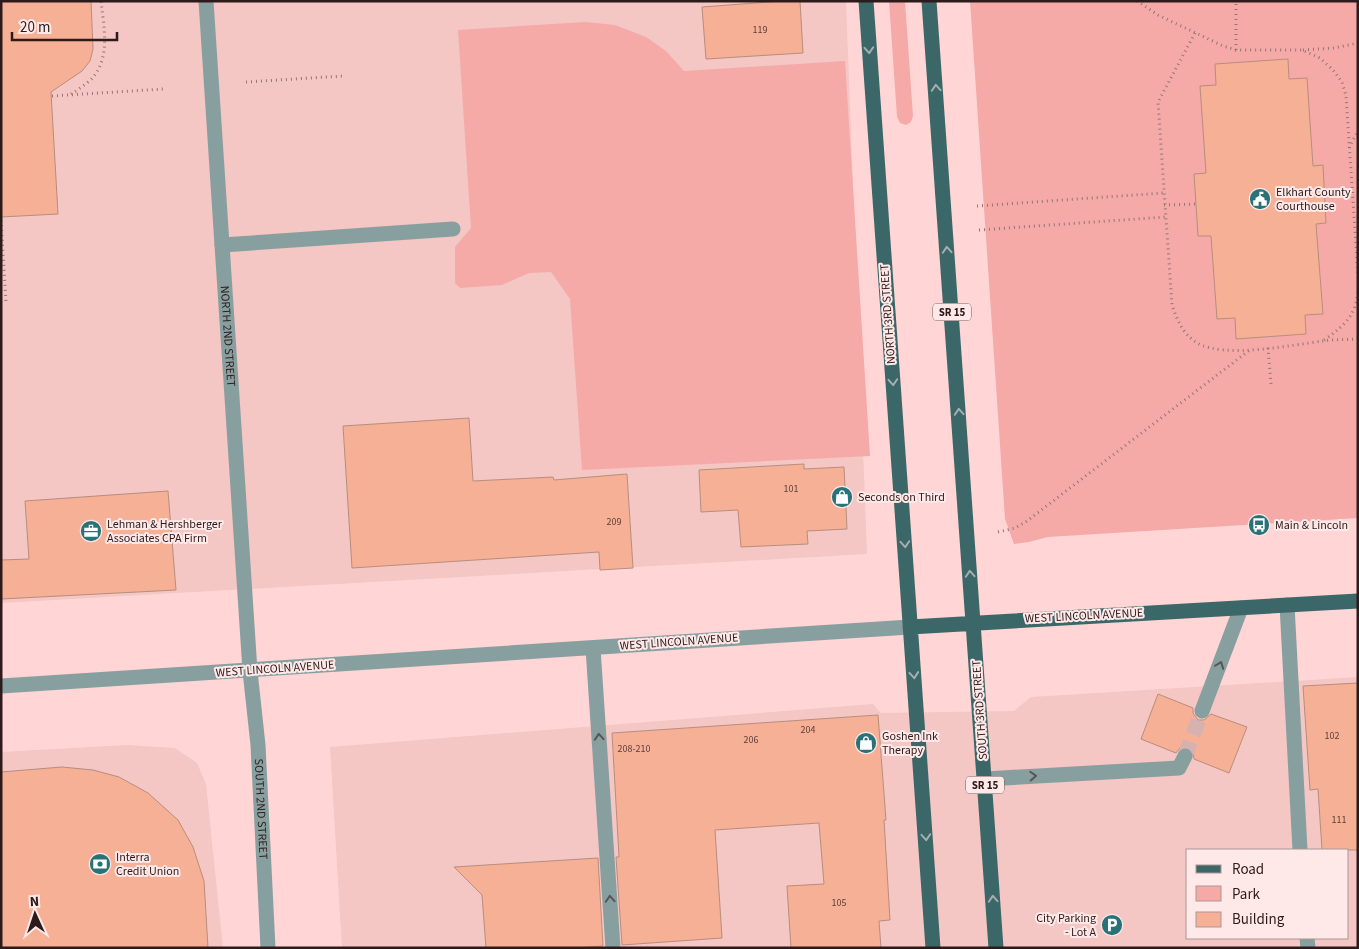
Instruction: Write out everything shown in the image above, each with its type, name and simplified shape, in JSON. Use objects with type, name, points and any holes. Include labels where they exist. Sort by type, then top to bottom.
[{"type":"main road","name":"NORTH 3RD STREET","points":[[866,1],[910,627]]},
{"type":"main road","name":"SR 15","points":[[929,1],[974,623]]},
{"type":"main road","name":"WEST LINCOLN AVENUE","points":[[910,627],[1358,601]]},
{"type":"main road","name":"SOUTH 3RD STREET","points":[[974,623],[996,948]]},
{"type":"main road","points":[[910,627],[933,948]]},
{"type":"street","name":"NORTH 2ND STREET","points":[[206,1],[250,671]]},
{"type":"street","points":[[222,245],[453,229]]},
{"type":"street","points":[[1287,605],[1300,849]]},
{"type":"street","points":[[1202,711],[1241,608]]},
{"type":"street","name":"WEST LINCOLN AVENUE","points":[[1,686],[910,627]]},
{"type":"street","points":[[593,648],[613,948]]},
{"type":"street","name":"SOUTH 2ND STREET","points":[[250,671],[258,745],[268,948]]},
{"type":"street","points":[[985,779],[1179,768],[1184,756]]},
{"type":"path","points":[[70,94],[89,82],[97,72],[103,58],[105,40],[101,1]]},
{"type":"path","points":[[1137,1],[1158,15],[1223,46],[1236,50],[1302,50],[1334,48],[1358,43]]},
{"type":"path","points":[[1236,1],[1236,50]]},
{"type":"path","points":[[1195,33],[1158,102],[1172,305],[1177,321],[1196,342],[1211,348],[1251,349],[1324,341],[1358,340]]},
{"type":"path","points":[[1302,50],[1320,58],[1333,70],[1342,82],[1346,96],[1358,275]]},
{"type":"path","points":[[246,82],[343,76]]},
{"type":"path","points":[[52,96],[162,89]]},
{"type":"path","points":[[1348,148],[1358,131]]},
{"type":"path","points":[[978,206],[1163,193]]},
{"type":"path","points":[[1324,194],[1351,193]]},
{"type":"path","points":[[1164,205],[1196,204]]},
{"type":"path","points":[[979,230],[1165,217]]},
{"type":"path","points":[[1,220],[6,302]]},
{"type":"path","points":[[1324,341],[1343,326],[1354,312],[1358,289]]},
{"type":"path","points":[[1268,348],[1271,384]]},
{"type":"path","points":[[998,532],[1015,528],[1027,522],[1251,349]]},
{"type":"shaded area","points":[[1,1],[846,1],[867,554],[1,603]]},
{"type":"shaded area","points":[[1358,677],[1358,948],[342,948],[330,747],[873,704],[881,713],[1014,711],[1031,697]]},
{"type":"shaded area","name":"Interra Credit Union","points":[[127,745],[175,748],[197,763],[206,784],[223,948],[1,948],[1,752]]},
{"type":"green space","points":[[889,1],[905,1],[913,116],[911,122],[906,125],[900,123],[897,117]]},
{"type":"green space","points":[[970,1],[1358,1],[1358,518],[1048,537],[1014,544],[1005,519]]},
{"type":"green space","points":[[585,22],[615,25],[646,37],[666,51],[684,71],[845,61],[870,456],[582,470],[570,299],[551,272],[529,273],[502,285],[460,288],[455,283],[455,247],[471,228],[458,30]]},
{"type":"building","points":[[1,1],[91,1],[93,49],[90,61],[82,71],[51,92],[58,214],[1,217]]},
{"type":"building","points":[[800,1],[803,53],[706,59],[702,7]]},
{"type":"building","name":"Elkhart County Courthouse","points":[[1288,59],[1289,79],[1307,78],[1313,166],[1323,165],[1326,223],[1316,224],[1323,314],[1305,315],[1306,334],[1236,339],[1235,318],[1217,319],[1211,236],[1198,236],[1194,174],[1206,173],[1200,86],[1216,85],[1215,64]]},
{"type":"building","points":[[469,418],[473,481],[553,477],[554,480],[627,474],[633,568],[600,570],[599,552],[352,568],[343,426]]},
{"type":"building","points":[[804,464],[804,469],[844,467],[847,529],[807,531],[808,544],[741,547],[738,510],[701,512],[699,470]]},
{"type":"building","points":[[168,491],[176,590],[1,599],[1,560],[29,559],[25,501]]},
{"type":"building","points":[[1358,683],[1358,850],[1322,849],[1318,789],[1310,790],[1303,686]]},
{"type":"building","points":[[1158,694],[1193,708],[1193,713],[1198,720],[1204,720],[1211,714],[1247,727],[1229,773],[1194,759],[1193,751],[1189,747],[1180,748],[1176,753],[1141,739]]},
{"type":"building","points":[[878,715],[886,820],[884,820],[890,920],[879,921],[881,948],[791,948],[787,886],[824,884],[819,823],[715,830],[722,938],[622,945],[616,857],[619,857],[612,733]]},
{"type":"building","name":"Interra Credit Union","points":[[62,767],[93,770],[119,777],[148,793],[178,820],[193,847],[204,881],[208,948],[1,948],[1,772]]},
{"type":"building","points":[[598,858],[603,946],[577,948],[486,948],[482,895],[454,867]]},
{"type":"tunnel","points":[[1185,756],[1202,711]]},
{"type":"place","name":"Elkhart County Courthouse","points":[[1260,199]]},
{"type":"place","name":"Seconds on Third","points":[[842,497]]},
{"type":"place","name":"Main & Lincoln","points":[[1259,525]]},
{"type":"place","name":"Lehman & Hershberger Associates CPA Firm","points":[[91,531]]},
{"type":"place","name":"Goshen Ink Therapy","points":[[866,743]]},
{"type":"place","name":"Interra Credit Union","points":[[100,864]]},
{"type":"place","name":"City Parking - Lot A","points":[[1112,925]]}]
